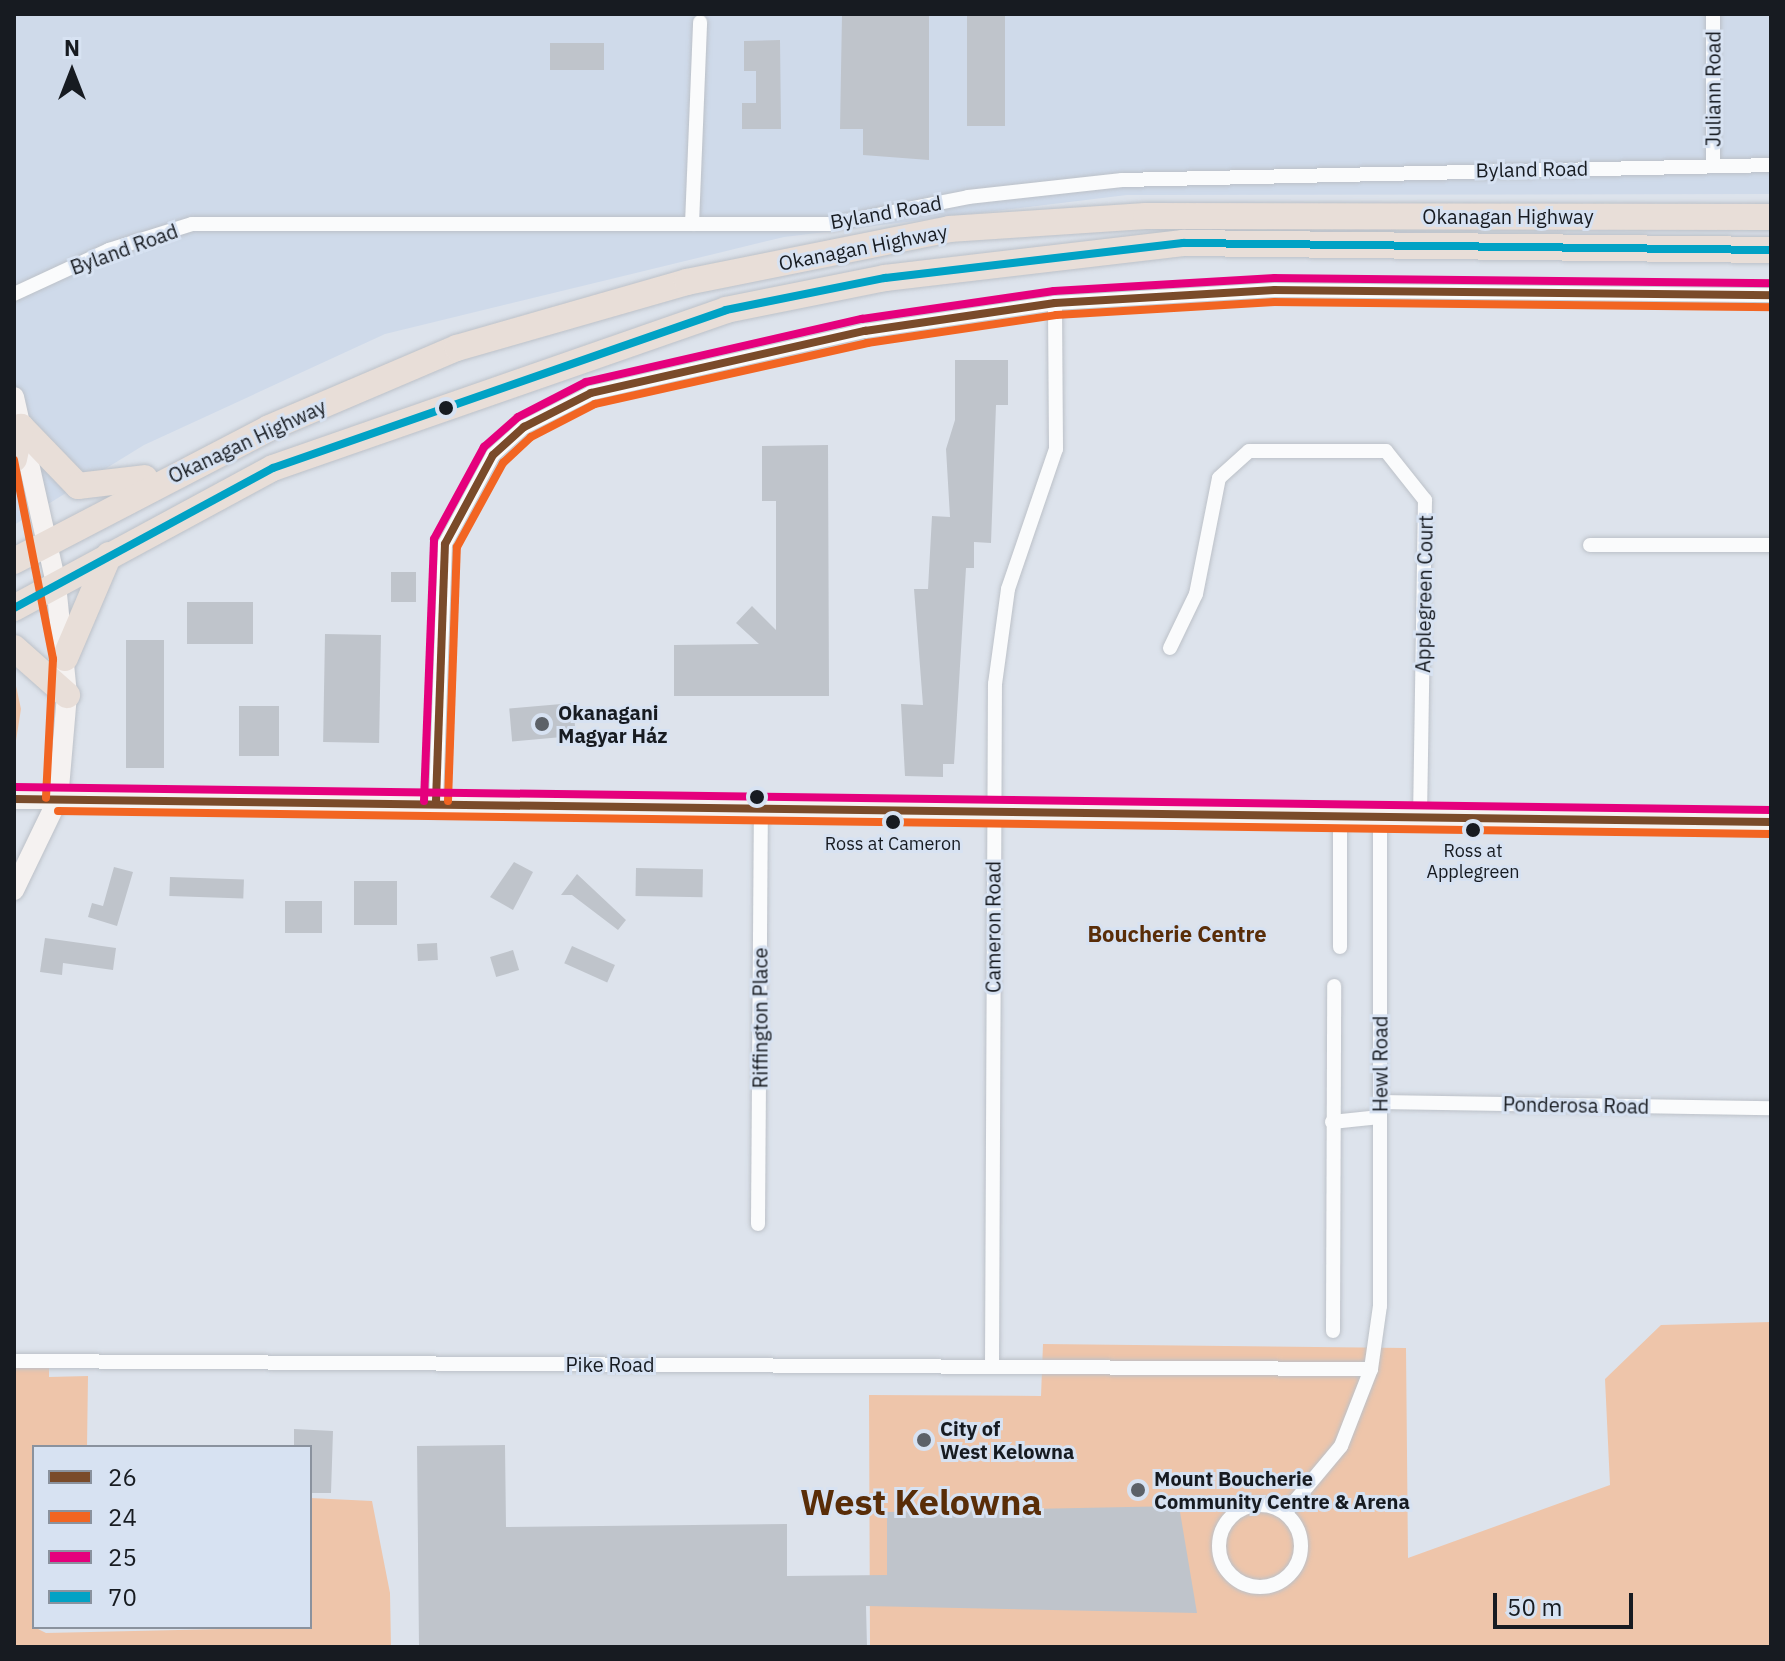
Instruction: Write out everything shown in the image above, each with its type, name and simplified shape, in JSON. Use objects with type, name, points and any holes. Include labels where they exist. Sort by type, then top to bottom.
[{"type":"highway","name":"Okanagan Highway","points":[[14,561],[46,539],[192,466],[457,348],[687,282],[949,229],[1146,216],[1771,217]]},
{"type":"highway","name":"Okanagan Highway","points":[[14,608],[273,468],[560,364],[726,310],[885,278],[1183,243],[1771,250]]},
{"type":"highway","points":[[21,427],[78,486],[100,489],[192,466]]},
{"type":"highway","points":[[14,459],[21,427]]},
{"type":"highway","points":[[65,658],[109,555]]},
{"type":"highway","points":[[14,648],[67,695]]},
{"type":"street","name":"Juliann Road","points":[[1713,14],[1713,165]]},
{"type":"street","points":[[692,224],[700,22]]},
{"type":"street","name":"Byland Road","points":[[14,294],[109,250],[192,224],[831,224],[968,197],[1122,180],[1771,165]]},
{"type":"street","points":[[436,801],[445,544],[474,479],[524,427],[591,393],[742,355],[1055,303],[1275,290],[1771,295]]},
{"type":"street","name":"Cameron Road","points":[[992,1366],[995,684],[1008,589],[1056,449],[1055,303]]},
{"type":"street","points":[[14,397],[56,584],[67,695],[58,799],[14,890]]},
{"type":"street","name":"Applegreen Court","points":[[1170,648],[1196,594],[1219,478],[1249,451],[1386,451],[1425,500],[1420,819]]},
{"type":"street","points":[[1590,545],[1771,545]]},
{"type":"street","points":[[14,799],[436,801],[761,812],[1340,821],[1771,822]]},
{"type":"street","name":"Riffington Place","points":[[758,1224],[761,812]]},
{"type":"street","points":[[1340,821],[1340,947]]},
{"type":"street","name":"Hewl Road","points":[[1285,1513],[1341,1446],[1371,1369],[1380,1306],[1380,821]]},
{"type":"street","points":[[1333,1331],[1334,986]]},
{"type":"street","name":"Ponderosa Road","points":[[1332,1122],[1380,1109],[1771,1108]]},
{"type":"street","name":"Pike Road","points":[[14,1361],[1371,1369]]},
{"type":"street","points":[[1257,1505],[1285,1513],[1301,1546],[1293,1570],[1259,1587],[1233,1577],[1220,1554],[1232,1516],[1257,1505]]},
{"type":"shaded area","points":[[14,14],[1771,14],[1771,194],[1127,195],[784,237],[385,334],[144,445],[14,525]]},
{"type":"shaded area","points":[[14,677],[21,709],[14,753]]},
{"type":"shaded area","name":"Mount Boucherie Community Centre & Arena","points":[[1771,1322],[1771,1647],[870,1647],[869,1395],[1041,1396],[1043,1344],[1406,1348],[1408,1558],[1610,1485],[1605,1379],[1661,1325]]},
{"type":"shaded area","points":[[49,1367],[49,1377],[88,1376],[87,1445],[32,1445],[32,1629],[46,1633],[312,1629],[312,1498],[372,1501],[390,1593],[391,1647],[14,1647],[14,1368]]},
{"type":"building","points":[[842,14],[929,14],[929,160],[863,155],[863,129],[840,129]]},
{"type":"building","points":[[967,14],[1005,14],[1005,126],[967,126]]},
{"type":"building","points":[[780,40],[781,129],[742,129],[742,103],[756,103],[756,71],[744,71],[744,41]]},
{"type":"building","points":[[550,43],[604,43],[604,70],[550,70]]},
{"type":"building","points":[[955,360],[1008,360],[1008,405],[996,405],[991,543],[974,542],[974,568],[966,568],[954,764],[943,764],[943,777],[905,776],[901,704],[923,705],[914,589],[928,589],[932,516],[950,517],[946,449],[955,420]]},
{"type":"building","points":[[828,445],[829,696],[674,696],[674,645],[759,644],[736,623],[752,606],[776,630],[776,501],[762,501],[762,446]]},
{"type":"building","points":[[391,572],[416,572],[416,602],[391,602]]},
{"type":"building","points":[[187,602],[253,602],[253,644],[187,644]]},
{"type":"building","points":[[325,634],[381,635],[379,743],[323,742]]},
{"type":"building","points":[[126,640],[164,640],[164,768],[126,768]]},
{"type":"building","name":"Okanagani Magyar Ház","points":[[573,703],[576,736],[512,741],[509,709]]},
{"type":"building","points":[[239,706],[279,706],[279,756],[239,756]]},
{"type":"building","points":[[514,862],[533,872],[513,910],[490,897]]},
{"type":"building","points":[[114,867],[133,872],[117,926],[88,917],[92,903],[103,906]]},
{"type":"building","points":[[636,868],[703,869],[703,897],[636,896]]},
{"type":"building","points":[[577,874],[626,920],[618,930],[572,895],[561,895]]},
{"type":"building","points":[[170,877],[244,880],[243,899],[169,896]]},
{"type":"building","points":[[354,881],[397,881],[397,925],[354,925]]},
{"type":"building","points":[[285,901],[322,901],[322,933],[285,933]]},
{"type":"building","points":[[45,938],[116,948],[113,970],[63,963],[62,975],[40,972]]},
{"type":"building","points":[[437,943],[438,960],[418,961],[417,944]]},
{"type":"building","points":[[572,946],[615,965],[607,982],[564,963]]},
{"type":"building","points":[[513,950],[519,970],[496,977],[490,957]]},
{"type":"building","points":[[294,1429],[333,1431],[331,1493],[312,1493],[312,1445],[294,1445]]},
{"type":"building","points":[[505,1445],[506,1527],[787,1524],[787,1576],[887,1575],[887,1512],[1179,1506],[1197,1613],[866,1606],[867,1647],[419,1647],[417,1446]]},
{"type":"transit line","name":"70","points":[[14,608],[273,468],[726,310],[885,278],[1183,243],[1771,250]]},
{"type":"transit line","name":"25","points":[[424,801],[434,539],[484,447],[518,417],[586,382],[862,319],[1054,291],[1275,278],[1771,283]]},
{"type":"transit line","name":"26","points":[[436,801],[445,544],[493,455],[524,427],[591,393],[865,331],[1055,303],[1275,290],[1771,295]]},
{"type":"transit line","name":"24","points":[[448,801],[457,547],[503,463],[531,437],[595,404],[867,343],[1056,315],[1275,302],[1771,307]]},
{"type":"transit line","name":"24","points":[[14,460],[53,659],[46,798]]},
{"type":"transit line","name":"25","points":[[14,787],[1771,810]]},
{"type":"transit line","name":"26","points":[[14,799],[1771,822]]},
{"type":"transit line","name":"24","points":[[58,811],[1771,834]]},
{"type":"place","name":"Okanagani Magyar Ház","points":[[542,724]]},
{"type":"place","name":"Ross at Cameron","points":[[893,822]]},
{"type":"place","name":"Ross at Applegreen","points":[[1473,830]]},
{"type":"place","name":"City of West Kelowna","points":[[924,1440]]},
{"type":"place","name":"Mount Boucherie Community Centre & Arena","points":[[1138,1490]]},
{"type":"district","name":"Boucherie Centre","points":[[1177,934]]},
{"type":"district","name":"West Kelowna","points":[[921,1502]]}]
